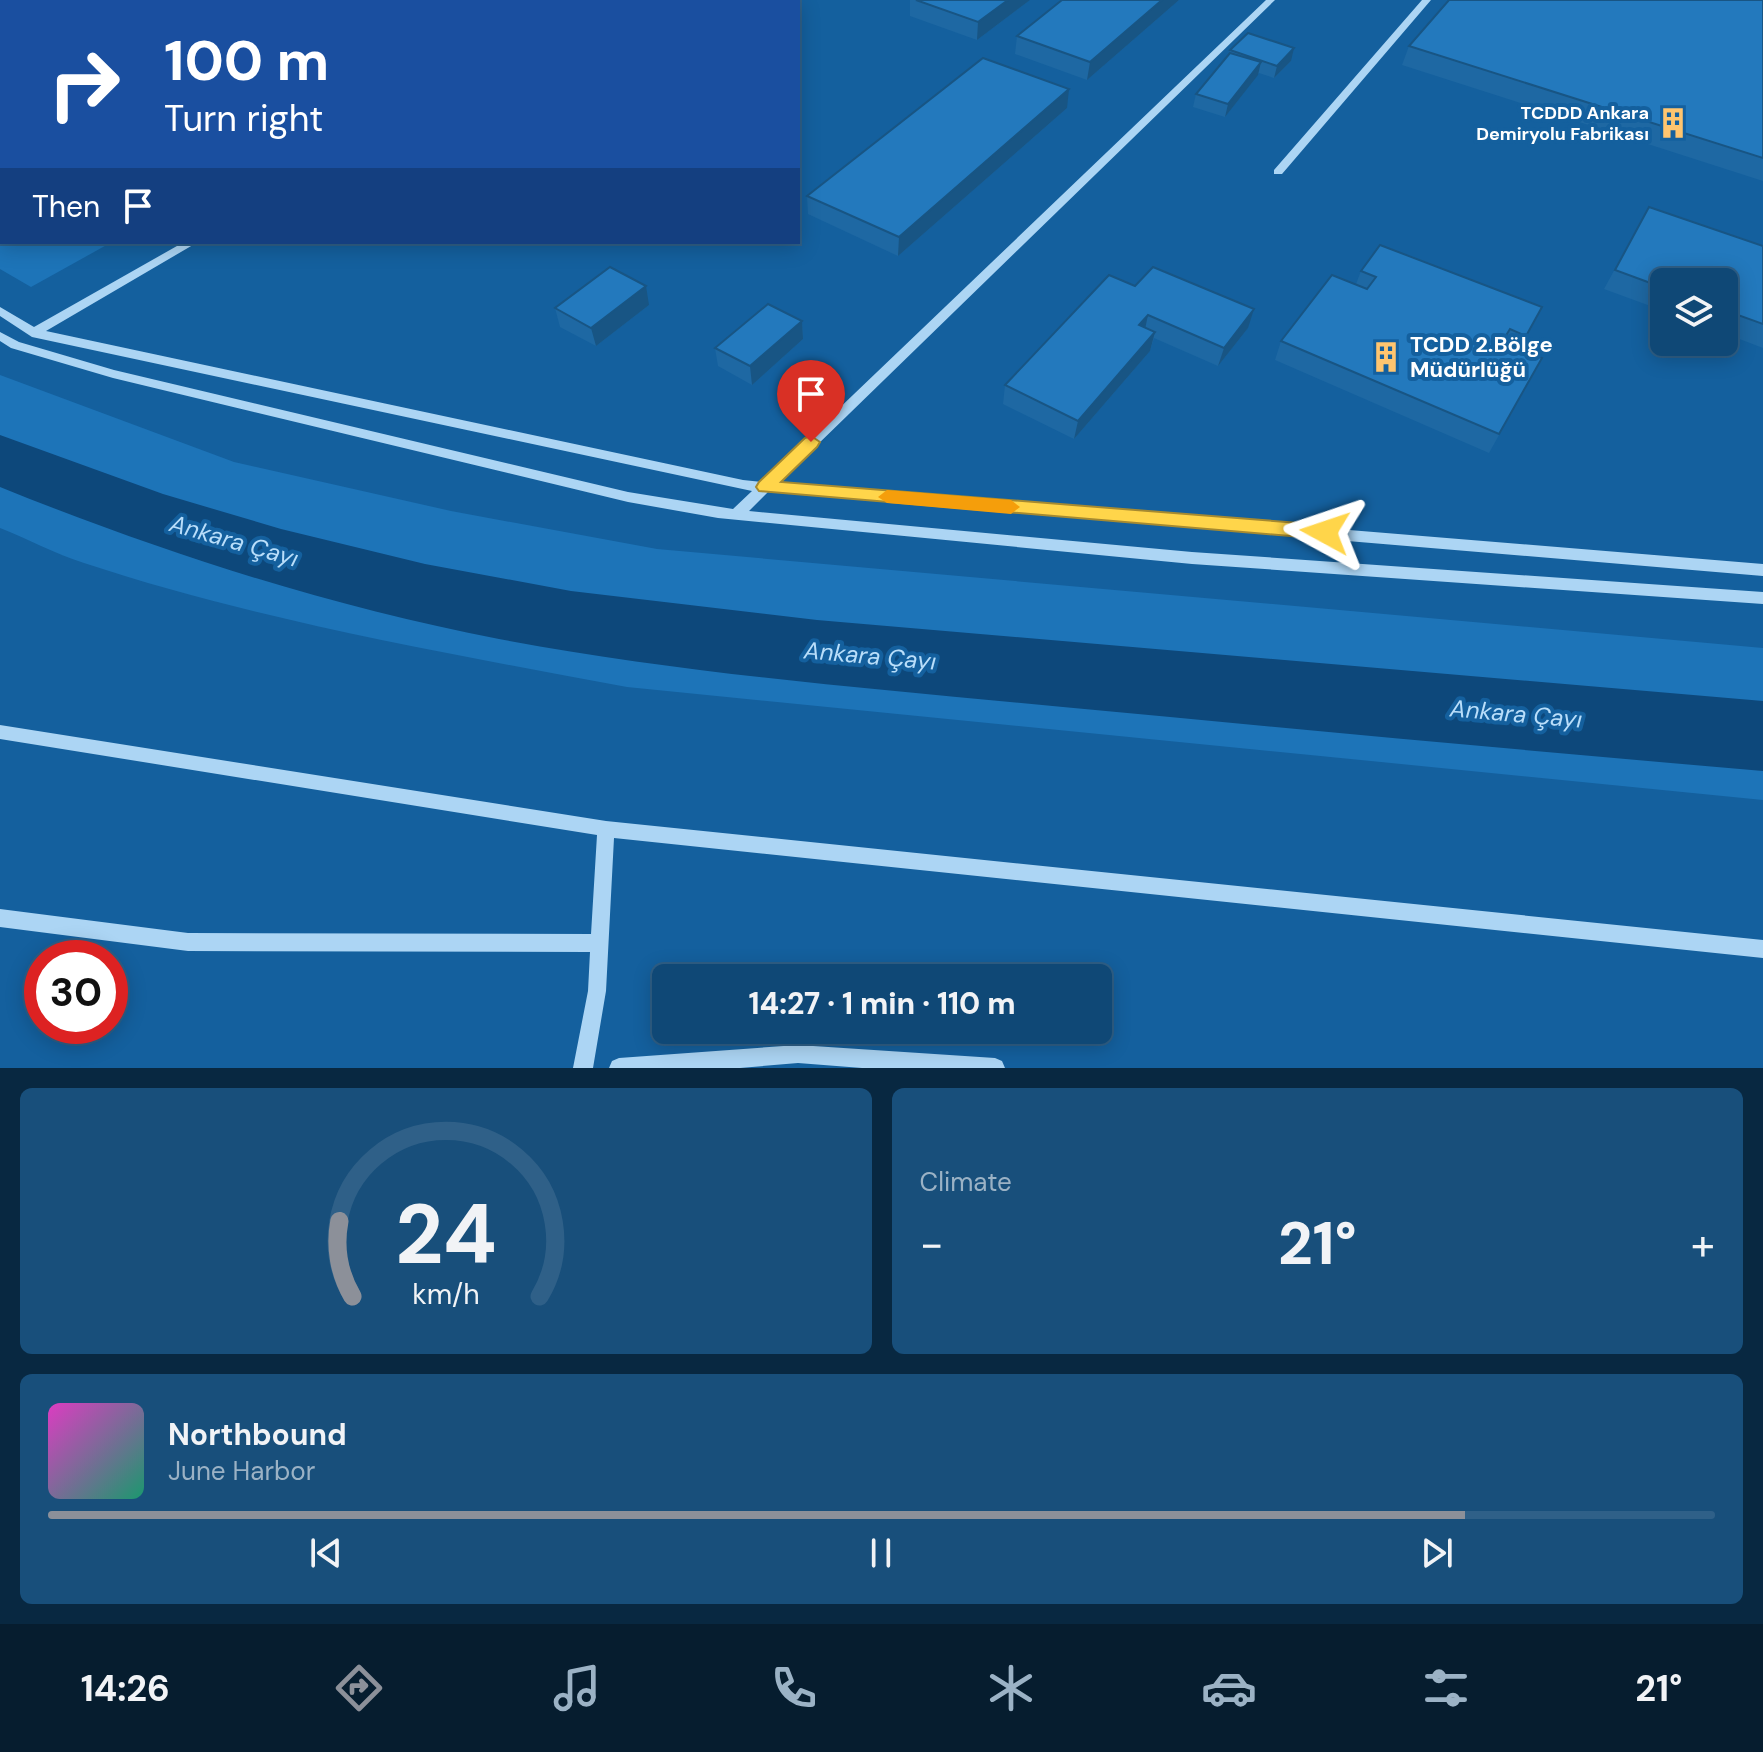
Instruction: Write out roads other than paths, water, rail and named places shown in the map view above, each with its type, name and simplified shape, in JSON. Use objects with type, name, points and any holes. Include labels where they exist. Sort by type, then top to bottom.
[{"type":"street","points":[[736,515],[1271,0]]},
{"type":"street","points":[[1278,172],[1427,0]]},
{"type":"street","points":[[15,345],[188,244]]},
{"type":"street","points":[[0,311],[34,332],[743,485],[1763,570]]},
{"type":"street","points":[[0,336],[15,345],[113,374],[628,497],[736,515],[1192,558],[1763,598]]},
{"type":"street","points":[[0,732],[606,829],[1763,949]]},
{"type":"street","points":[[583,1068],[597,991],[606,829]]},
{"type":"street","points":[[0,918],[188,942],[601,943]]},
{"type":"street","points":[[619,1068],[798,1054],[995,1068]]},
{"type":"waterway","name":"Ankara Çayı","points":[[0,460],[139,513],[281,557],[425,594],[571,621],[817,652],[1763,736]]},
{"type":"place","name":"TCDDD Ankara Demiryolu Fabrikası","points":[[1673,123]]},
{"type":"place","name":"TCDD 2.Bölge Müdürlüğü","points":[[1386,357]]}]
